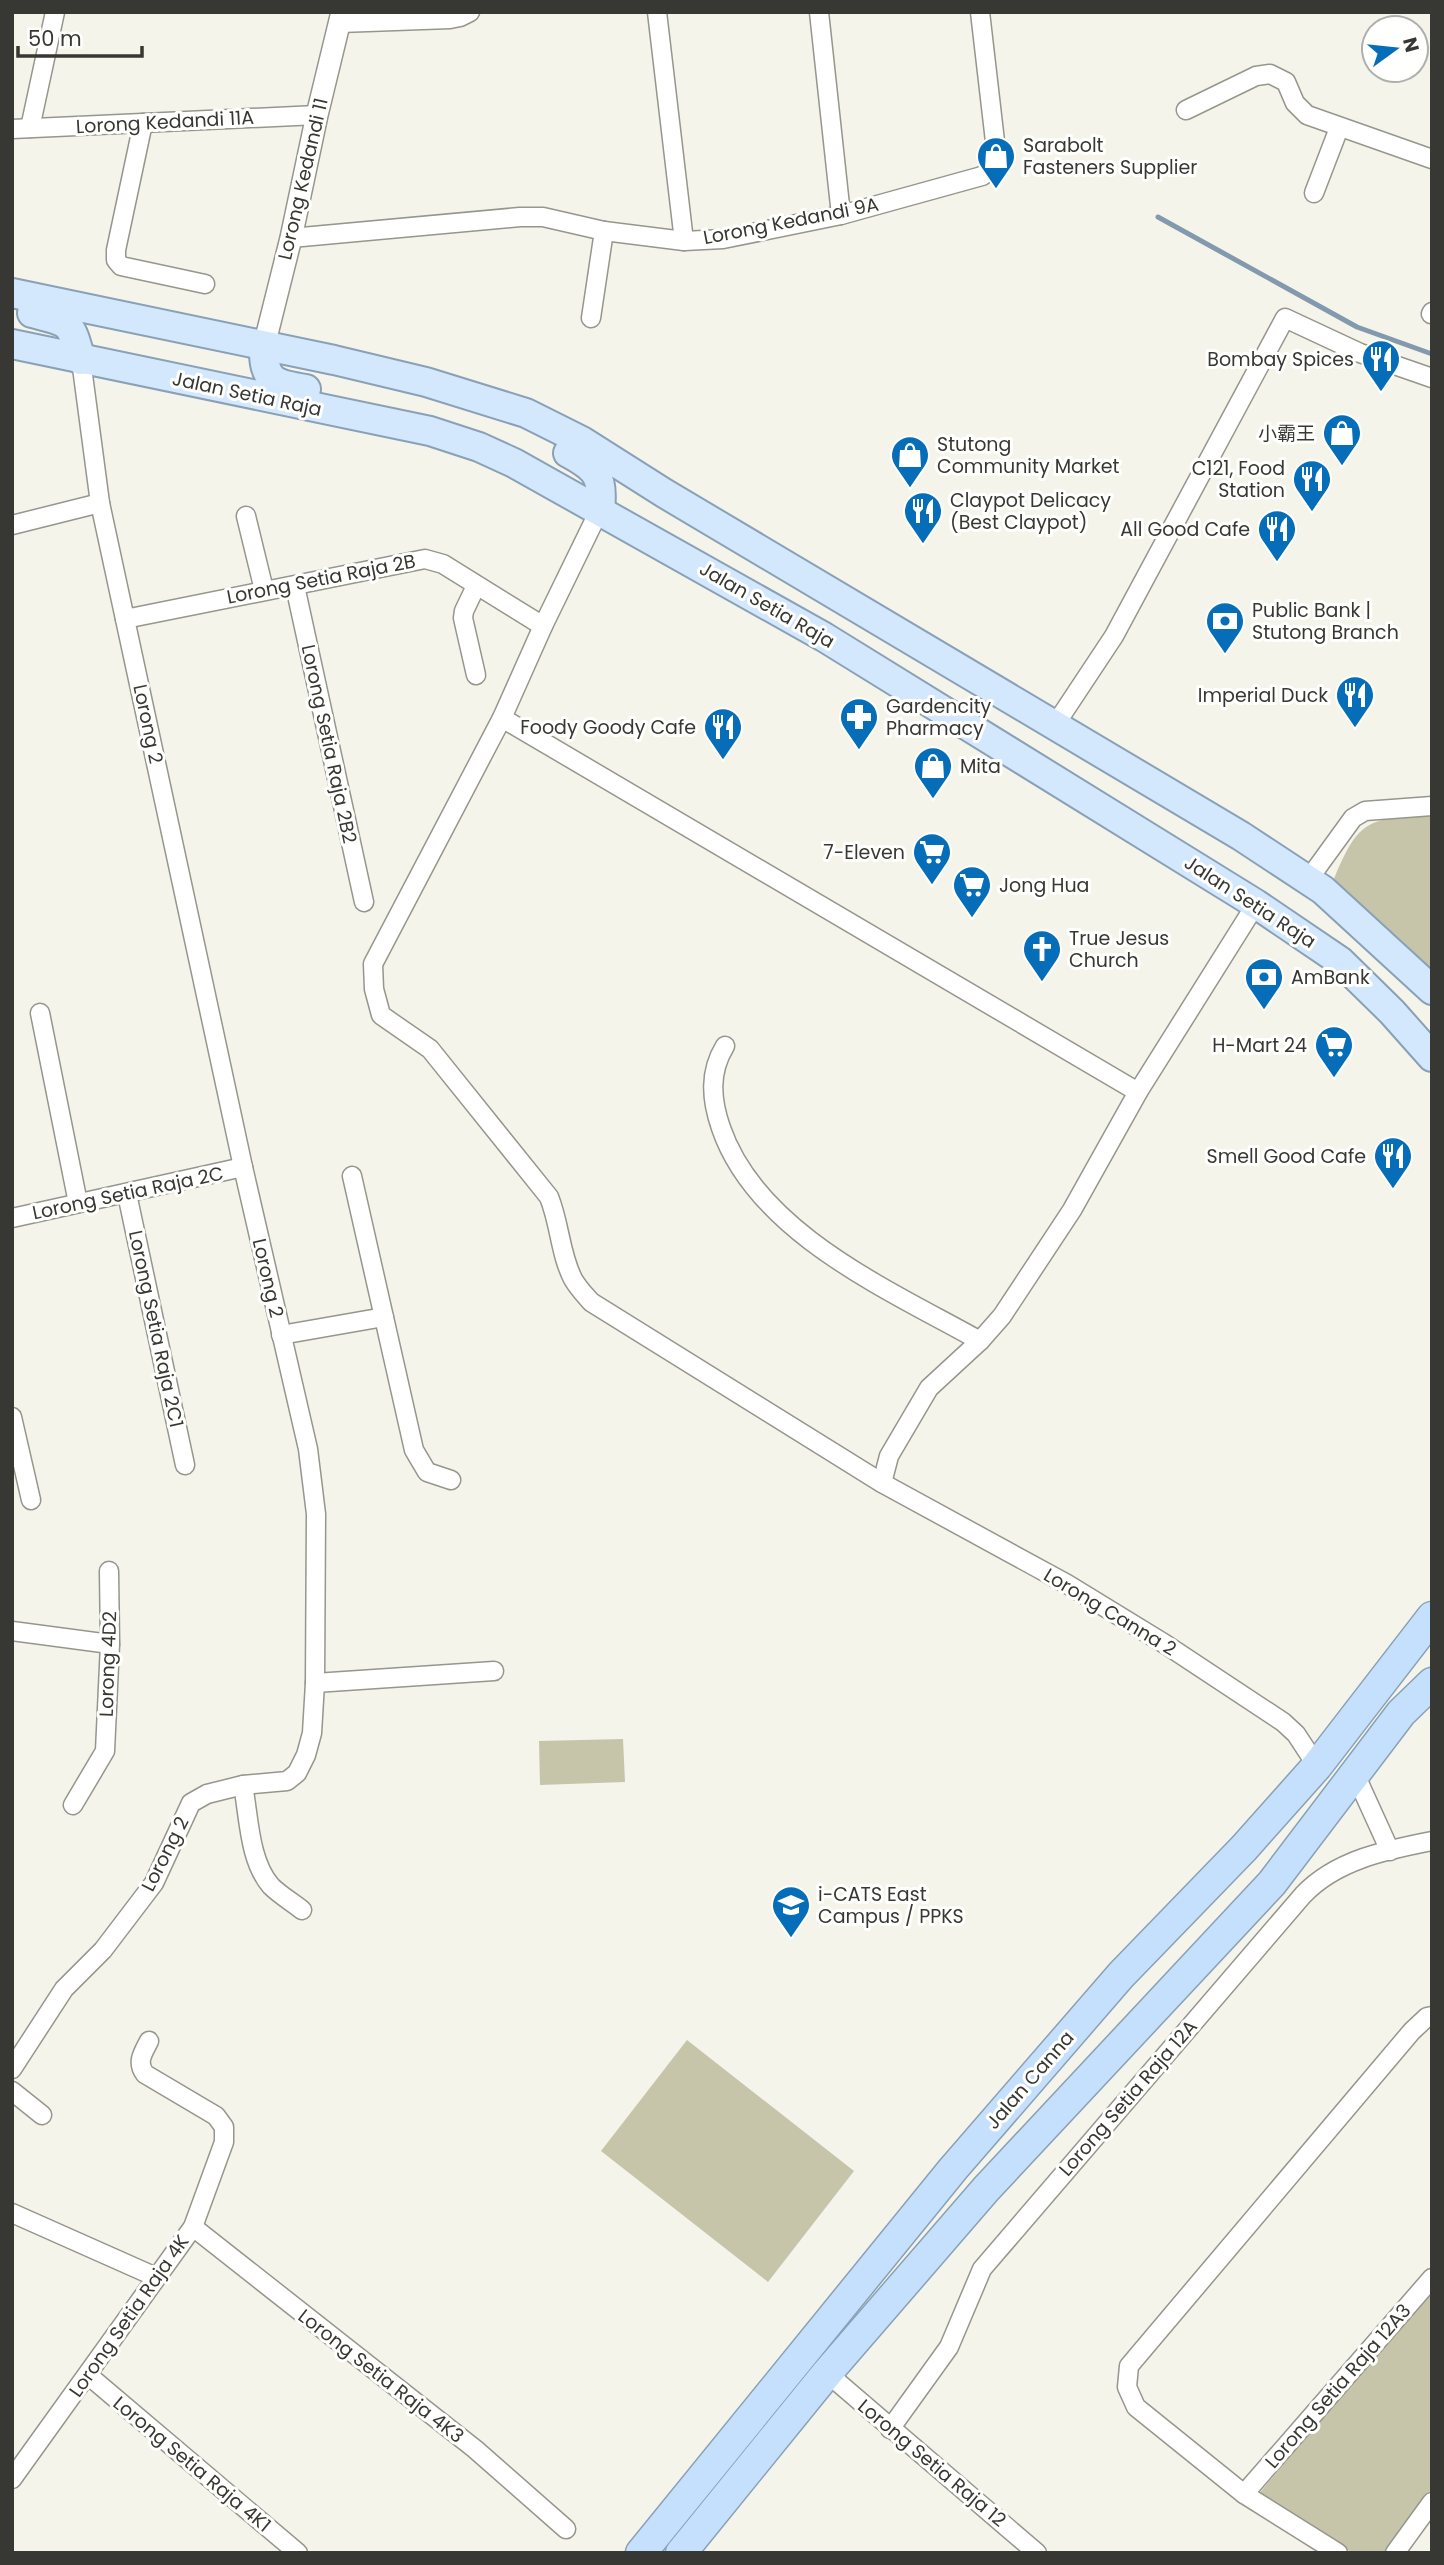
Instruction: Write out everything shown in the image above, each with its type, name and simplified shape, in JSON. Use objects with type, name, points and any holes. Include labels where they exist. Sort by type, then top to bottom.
[{"type":"highway","name":"Jalan Canna","points":[[641,2553],[962,2158],[1121,1975],[1244,1848],[1317,1766],[1432,1618]]},
{"type":"highway","name":"Jalan Canna","points":[[681,2553],[827,2374],[986,2189],[1272,1883],[1401,1713],[1432,1683]]},
{"type":"main road","points":[[12,293],[334,360],[426,383],[527,413],[560,430],[1241,836],[1308,880],[1343,907],[1432,990]]},
{"type":"main road","points":[[12,308],[64,321],[73,331],[81,360]]},
{"type":"main road","name":"Jalan Setia Raja","points":[[12,344],[430,431],[479,447],[514,463],[824,637],[1256,904],[1340,961],[1392,1012],[1432,1057]]},
{"type":"main road","points":[[264,345],[263,363],[268,376],[279,385],[377,401],[477,428],[507,443],[514,463]]},
{"type":"main road","points":[[334,360],[360,382],[496,417],[588,464],[596,471],[602,492],[600,509]]},
{"type":"main road","points":[[1055,725],[1046,747],[1048,760],[1120,820]]},
{"type":"street","points":[[21,128],[55,12]]},
{"type":"street","points":[[341,18],[450,19],[470,12]]},
{"type":"street","points":[[657,12],[684,241]]},
{"type":"street","points":[[819,12],[841,215]]},
{"type":"street","name":"Lorong Kedandi 9A","points":[[291,238],[543,217],[604,231],[684,241],[723,239],[841,215],[982,176],[994,167],[996,150],[980,12]]},
{"type":"street","name":"Lorong Kedandi 11","points":[[264,345],[341,18]]},
{"type":"street","points":[[1186,110],[1256,76],[1270,74],[1286,82],[1295,103],[1307,115],[1432,159]]},
{"type":"street","name":"Lorong Kedandi 11A","points":[[21,128],[317,115]]},
{"type":"street","points":[[143,123],[116,260],[121,266],[205,284]]},
{"type":"street","points":[[1314,193],[1339,128]]},
{"type":"street","points":[[591,318],[604,231]]},
{"type":"street","points":[[1055,725],[1114,636],[1285,318],[1330,340],[1432,378]]},
{"type":"street","name":"Lorong 2","points":[[12,2069],[64,1989],[103,1950],[154,1883],[191,1803],[207,1794],[286,1781],[296,1773],[306,1755],[312,1733],[315,1683],[316,1514],[313,1484],[100,503],[81,360]]},
{"type":"street","points":[[12,525],[100,503]]},
{"type":"street","name":"Lorong Canna 2","points":[[600,509],[543,625],[502,718],[373,964],[374,989],[381,1015],[430,1049],[549,1197],[574,1280],[591,1302],[864,1472],[1067,1584],[1165,1644],[1283,1722],[1296,1734],[1317,1766]]},
{"type":"street","points":[[246,516],[264,590]]},
{"type":"street","name":"Lorong Setia Raja 2B","points":[[125,618],[425,559],[443,564],[543,625]]},
{"type":"street","name":"Lorong Setia Raja 2B2","points":[[295,586],[364,902]]},
{"type":"street","points":[[476,586],[463,618],[476,675]]},
{"type":"street","points":[[502,718],[1138,1092]]},
{"type":"street","points":[[1308,880],[1353,818],[1365,811],[1432,806]]},
{"type":"street","points":[[883,1483],[889,1456],[929,1388],[980,1341],[1002,1316],[1072,1210],[1138,1092],[1256,904]]},
{"type":"street","points":[[40,1013],[78,1203]]},
{"type":"street","points":[[725,1046],[716,1060],[713,1105],[739,1167],[763,1200],[790,1226],[879,1286],[980,1341]]},
{"type":"street","name":"Lorong Setia Raja 2C","points":[[12,1218],[243,1167]]},
{"type":"street","points":[[352,1176],[414,1450],[427,1472],[451,1480]]},
{"type":"street","name":"Lorong Setia Raja 2C1","points":[[127,1194],[185,1465]]},
{"type":"street","points":[[281,1335],[384,1317]]},
{"type":"street","points":[[12,1417],[31,1500]]},
{"type":"street","points":[[864,1472],[889,1456]]},
{"type":"street","name":"Lorong 4D2","points":[[73,1805],[105,1751],[110,1644],[109,1571]]},
{"type":"street","points":[[12,1631],[110,1644]]},
{"type":"street","points":[[315,1683],[494,1671]]},
{"type":"street","points":[[1355,1774],[1390,1851]]},
{"type":"street","points":[[243,1786],[251,1842],[260,1863],[271,1885],[302,1910]]},
{"type":"street","name":"Lorong Setia Raja 12A","points":[[890,2429],[949,2347],[982,2269],[1303,1895],[1317,1881],[1335,1870],[1390,1851],[1432,1841]]},
{"type":"street","points":[[1338,2553],[1244,2494],[1136,2407],[1127,2387],[1129,2366],[1412,2031],[1427,2017],[1432,2016]]},
{"type":"street","name":"Lorong Setia Raja 4K","points":[[12,2479],[193,2227],[225,2142],[224,2127],[216,2116],[145,2074],[140,2067],[140,2059],[149,2041]]},
{"type":"street","points":[[12,2091],[42,2115]]},
{"type":"street","points":[[12,2213],[156,2277]]},
{"type":"street","name":"Lorong Setia Raja 4K3","points":[[193,2227],[475,2449],[566,2529]]},
{"type":"street","name":"Lorong Setia Raja 12A3","points":[[1244,2494],[1432,2278]]},
{"type":"street","name":"Lorong Setia Raja 12","points":[[827,2374],[1037,2553]]},
{"type":"street","name":"Lorong Setia Raja 4K1","points":[[88,2375],[298,2553]]},
{"type":"street","points":[[1395,2553],[1432,2502]]},
{"type":"green space","points":[[1432,816],[1432,972],[1334,879],[1351,844],[1369,825],[1394,818]]},
{"type":"green space","points":[[623,1739],[625,1782],[540,1785],[539,1741]]},
{"type":"green space","points":[[687,2040],[854,2171],[768,2282],[601,2151]]},
{"type":"green space","points":[[1432,2284],[1432,2492],[1384,2553],[1353,2553],[1258,2495]]},
{"type":"waterway","points":[[1158,217],[1357,327],[1432,354]]},
{"type":"place","name":"Sarabolt Fasteners Supplier","points":[[996,190]]},
{"type":"place","name":"Bombay Spices","points":[[1381,393]]},
{"type":"place","name":"小霸王","points":[[1342,467]]},
{"type":"place","name":"Stutong Community Market","points":[[910,489]]},
{"type":"place","name":"C121, Food Station","points":[[1312,513]]},
{"type":"place","name":"Claypot Delicacy (Best Claypot)","points":[[923,545]]},
{"type":"place","name":"All Good Cafe","points":[[1277,563]]},
{"type":"place","name":"Public Bank | Stutong Branch","points":[[1225,655]]},
{"type":"place","name":"Imperial Duck","points":[[1355,729]]},
{"type":"place","name":"Gardencity Pharmacy","points":[[859,751]]},
{"type":"place","name":"Foody Goody Cafe","points":[[723,761]]},
{"type":"place","name":"Mita","points":[[933,800]]},
{"type":"place","name":"7-Eleven","points":[[932,886]]},
{"type":"place","name":"Jong Hua","points":[[972,919]]},
{"type":"place","name":"True Jesus Church","points":[[1042,983]]},
{"type":"place","name":"AmBank","points":[[1264,1011]]},
{"type":"place","name":"H-Mart 24","points":[[1334,1079]]},
{"type":"place","name":"Smell Good Cafe","points":[[1393,1190]]},
{"type":"place","name":"i-CATS East Campus / PPKS","points":[[791,1939]]}]
